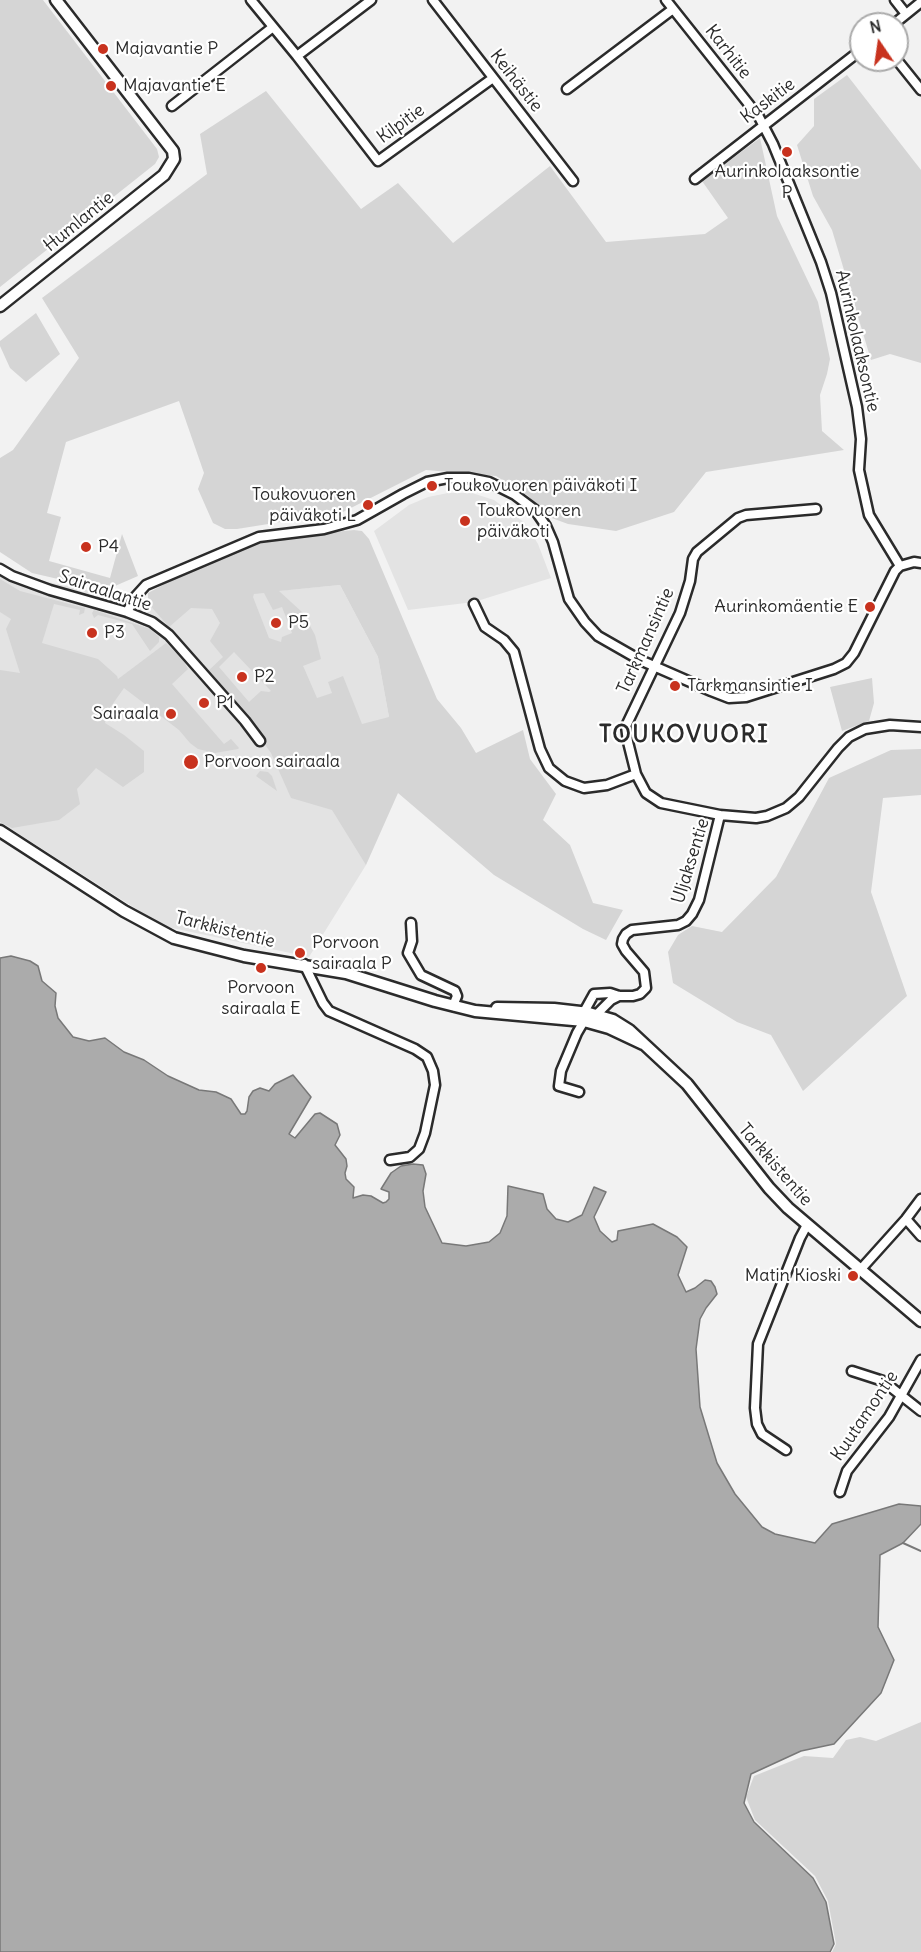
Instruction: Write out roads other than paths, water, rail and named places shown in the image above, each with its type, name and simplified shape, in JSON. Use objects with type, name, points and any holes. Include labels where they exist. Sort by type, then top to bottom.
[{"type":"street","name":"Humlantie","points":[[0,306],[164,175],[174,159],[173,151],[56,0]]},
{"type":"street","points":[[251,0],[297,56],[371,0]]},
{"type":"street","name":"Keihästie","points":[[433,0],[573,182]]},
{"type":"street","name":"Karhitie","points":[[666,0],[764,125]]},
{"type":"street","points":[[895,0],[904,12]]},
{"type":"street","points":[[908,12],[921,2]]},
{"type":"street","points":[[567,89],[673,9]]},
{"type":"street","points":[[172,106],[273,27]]},
{"type":"street","name":"Kilpitie","points":[[297,56],[378,161],[493,78]]},
{"type":"street","name":"Kaskitie","points":[[695,179],[849,59]]},
{"type":"street","points":[[907,72],[921,90]]},
{"type":"street","name":"Aurinkolaaksontie","points":[[764,125],[829,285],[858,407],[861,440],[859,470],[862,491],[869,515],[900,566]]},
{"type":"street","points":[[127,612],[135,596],[146,585],[259,537],[324,529],[357,520],[428,482],[448,478],[469,478],[489,482],[514,495],[534,510],[546,526],[553,542],[569,599],[598,636],[640,660],[729,698],[746,697],[834,669],[846,663],[854,654],[895,571],[900,566],[921,562]]},
{"type":"street","name":"Tarkmansintie","points":[[720,815],[661,803],[646,793],[636,774],[626,726],[680,613],[690,581],[693,559],[697,552],[738,518],[746,515],[816,509]]},
{"type":"street","name":"Sairaalantie","points":[[0,569],[12,576],[50,590],[127,612],[152,622],[169,635],[260,741]]},
{"type":"street","points":[[474,604],[485,627],[504,640],[514,652],[540,749],[549,768],[565,781],[584,788],[606,785],[636,774]]},
{"type":"street","name":"Uljaksentie","points":[[584,1017],[594,994],[610,993],[619,996],[633,996],[640,994],[647,985],[644,972],[622,944],[623,939],[627,933],[638,929],[678,925],[686,921],[697,908],[720,815],[756,818],[786,808],[799,797],[849,737],[866,729],[890,725],[921,727]]},
{"type":"street","name":"Tarkkistentie","points":[[0,831],[124,911],[174,938],[244,956],[304,964],[346,973],[459,1006],[520,1008],[584,1017],[643,1044]]},
{"type":"street","points":[[411,923],[412,941],[408,953],[414,965],[421,975],[455,992],[459,1006]]},
{"type":"street","points":[[304,964],[329,1011],[415,1049],[427,1057],[433,1071],[435,1085],[425,1133],[419,1149],[410,1157],[390,1160]]},
{"type":"street","name":"Uljaksentie","points":[[597,1015],[611,1000],[619,996]]},
{"type":"street","name":"Tarkkistentie","points":[[584,1017],[597,1015],[613,1020],[629,1030],[664,1061],[687,1084],[769,1188],[807,1225],[921,1321]]},
{"type":"street","points":[[579,1092],[560,1086],[561,1071],[584,1017]]},
{"type":"street","points":[[861,1269],[921,1199]]},
{"type":"street","points":[[906,1219],[921,1236]]},
{"type":"street","points":[[786,1450],[762,1434],[757,1424],[755,1408],[759,1344],[807,1225]]},
{"type":"street","name":"Kuutamontie","points":[[840,1492],[847,1471],[889,1417],[921,1360]]},
{"type":"street","points":[[852,1371],[883,1382],[921,1411]]},
{"type":"waterway","points":[[903,1543],[921,1551]]},
{"type":"place","name":"Majavantie P","points":[[103,49]]},
{"type":"place","name":"Majavantie E","points":[[111,86]]},
{"type":"place","name":"Aurinkolaaksontie P","points":[[787,152]]},
{"type":"place","name":"Toukovuoren päiväkoti I","points":[[432,486]]},
{"type":"place","name":"Toukovuoren päiväkoti L","points":[[368,505]]},
{"type":"place","name":"Toukovuoren päiväkoti","points":[[465,521]]},
{"type":"place","name":"P4","points":[[86,547]]},
{"type":"place","name":"Aurinkomäentie E","points":[[870,607]]},
{"type":"place","name":"P5","points":[[276,623]]},
{"type":"place","name":"P3","points":[[92,633]]},
{"type":"place","name":"P2","points":[[242,677]]},
{"type":"place","name":"Tarkmansintie I","points":[[675,686]]},
{"type":"place","name":"P1","points":[[204,703]]},
{"type":"place","name":"Sairaala","points":[[171,714]]},
{"type":"place","name":"Porvoon sairaala","points":[[191,762]]},
{"type":"place","name":"Porvoon sairaala P","points":[[300,953]]},
{"type":"place","name":"Porvoon sairaala E","points":[[261,968]]},
{"type":"place","name":"Matin Kioski","points":[[853,1276]]},
{"type":"district","name":"TOUKOVUORI","points":[[684,735]]}]
